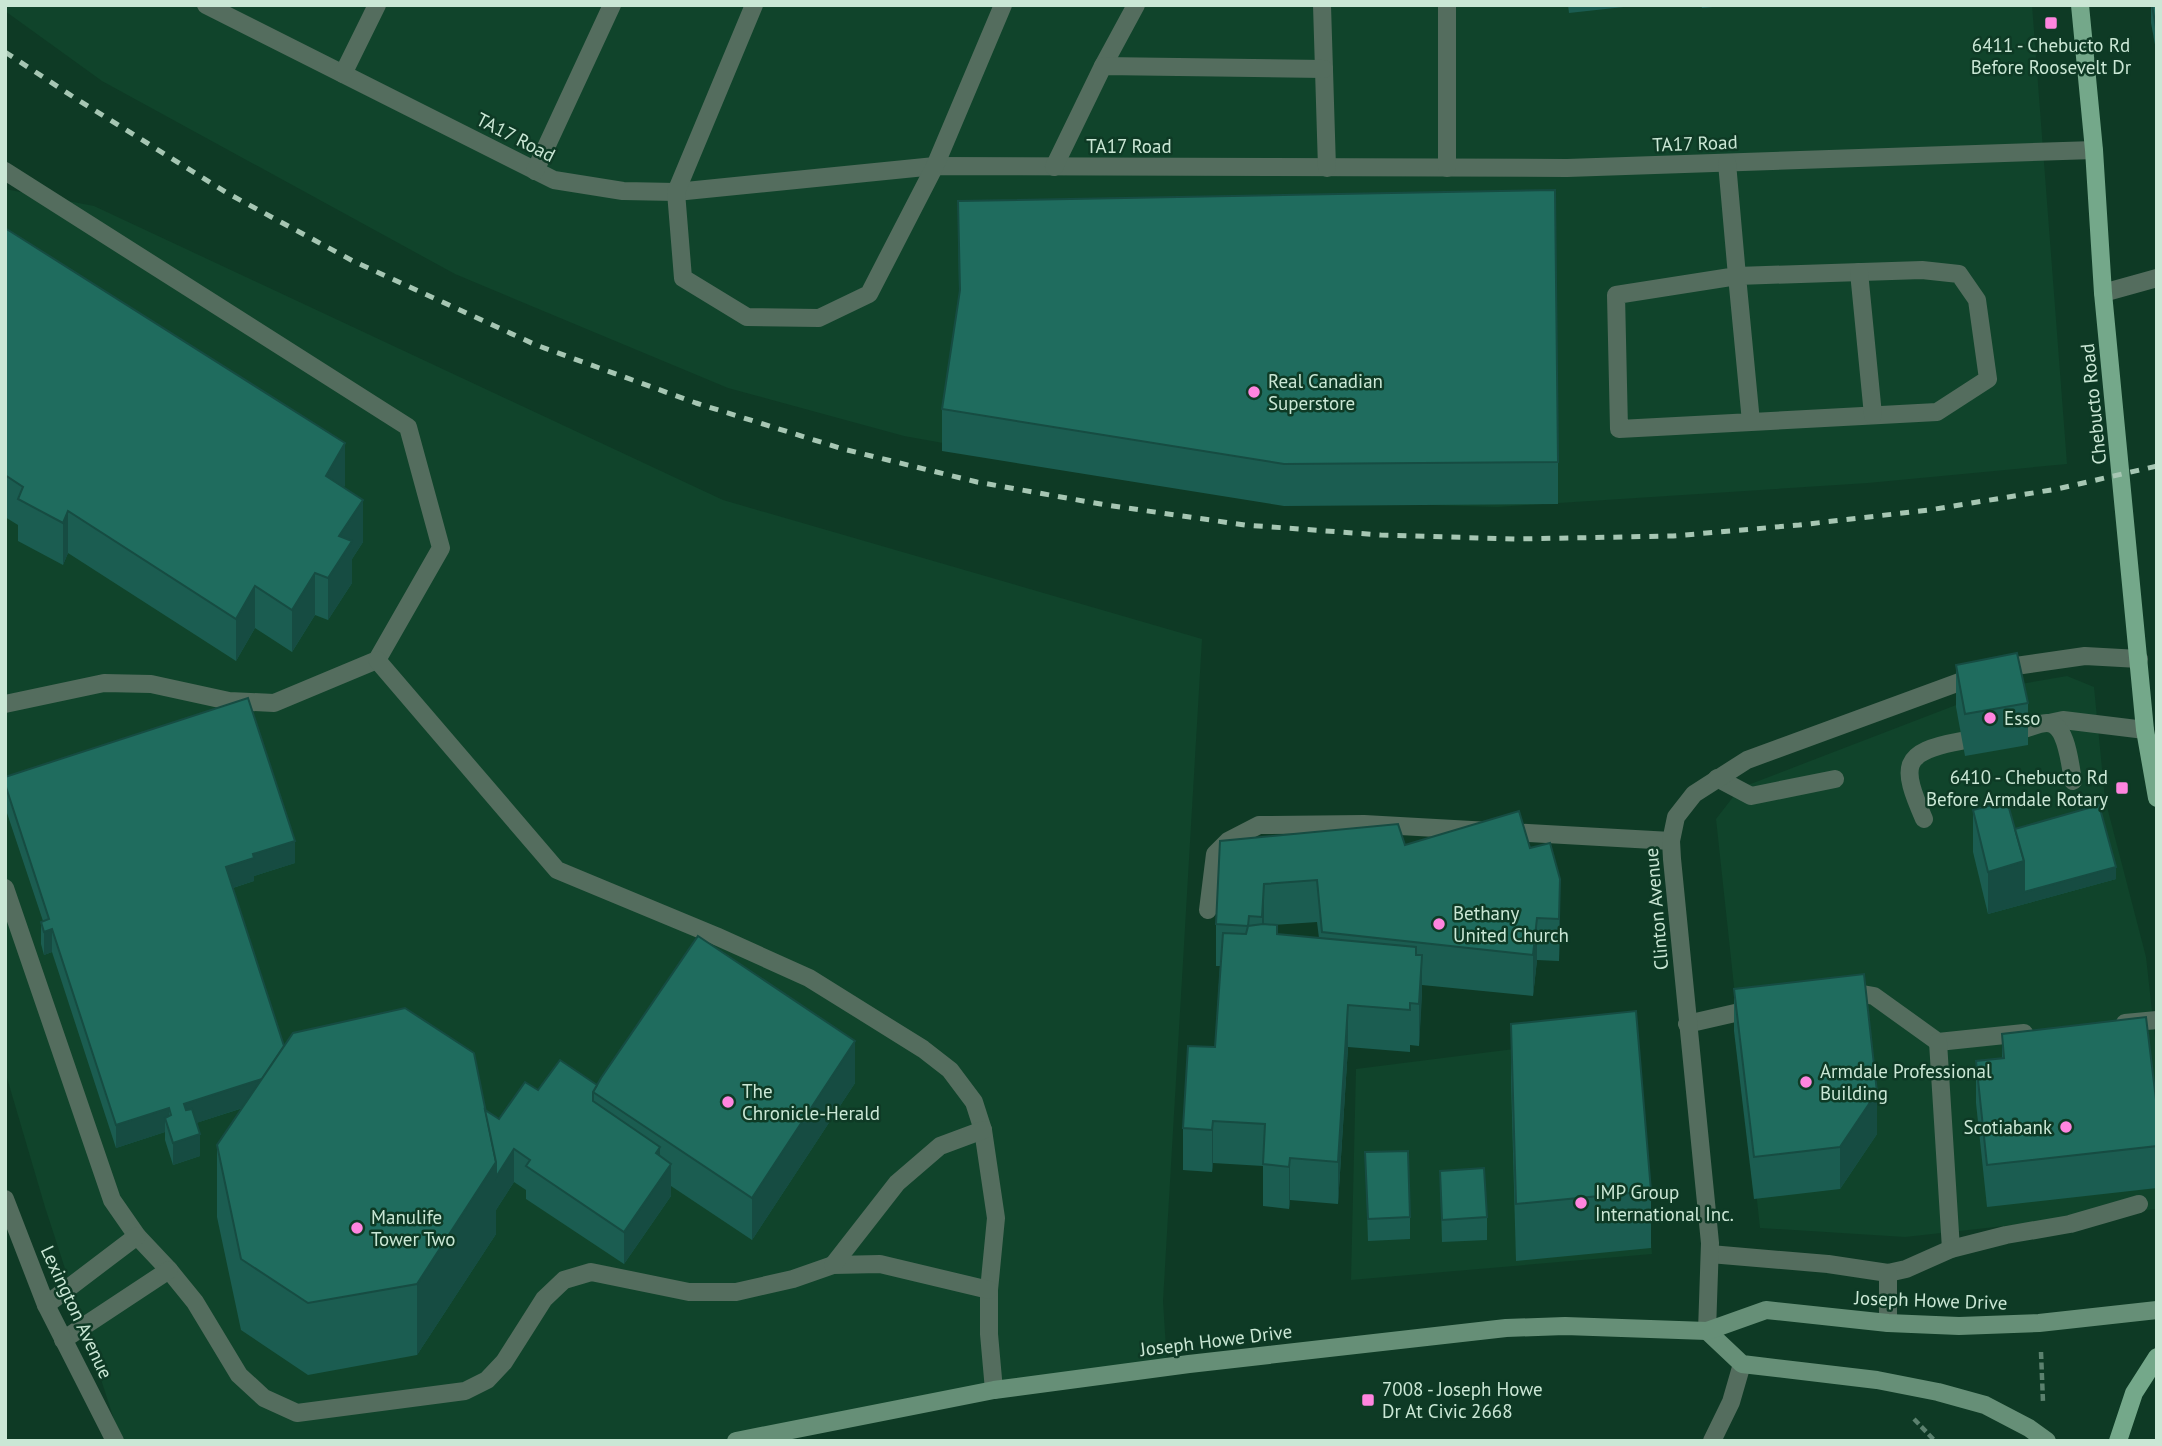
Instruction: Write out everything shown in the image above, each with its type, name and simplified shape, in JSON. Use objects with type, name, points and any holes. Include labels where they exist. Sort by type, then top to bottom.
[{"type":"main road","name":"Chebucto Road","points":[[2080,5],[2094,150],[2103,293],[2145,730],[2157,798]]},
{"type":"main road","name":"Joseph Howe Drive","points":[[736,1441],[994,1390],[1189,1364],[1506,1328],[1565,1326],[1707,1331],[1766,1310],[1888,1323],[1959,1326],[2039,1323],[2157,1310]]},
{"type":"main road","points":[[1707,1331],[1742,1364],[1877,1380],[1938,1392],[1985,1405],[2047,1441]]},
{"type":"main road","points":[[2118,1441],[2134,1393],[2157,1357]]},
{"type":"street","name":"TA17 Road","points":[[206,5],[554,180],[623,191],[676,192],[934,166],[1567,168],[2094,150]]},
{"type":"street","points":[[343,74],[377,5]]},
{"type":"street","points":[[535,171],[612,5]]},
{"type":"street","points":[[754,5],[676,192],[683,278],[747,317],[819,318],[869,294],[934,166],[1003,5]]},
{"type":"street","points":[[1054,167],[1136,5]]},
{"type":"street","points":[[1322,5],[1327,168]]},
{"type":"street","points":[[1447,5],[1447,168]]},
{"type":"street","points":[[1103,66],[1324,69]]},
{"type":"street","points":[[1727,163],[1751,422]]},
{"type":"street","points":[[5,171],[408,427],[441,548],[377,660],[274,703],[229,701],[151,684],[104,683],[5,704]]},
{"type":"street","points":[[1922,270],[1959,274],[1977,300],[1987,379],[1937,412],[1619,429],[1616,295],[1737,276],[1859,272],[1922,270]]},
{"type":"street","points":[[1859,272],[1873,415]]},
{"type":"street","points":[[2103,293],[2157,278]]},
{"type":"street","name":"Clinton Avenue","points":[[1707,1331],[1710,1254],[1671,841],[1676,817],[1694,794],[1746,760],[1995,669],[2085,656],[2139,659]]},
{"type":"street","points":[[377,660],[558,870],[809,978],[923,1049],[950,1070],[974,1102],[983,1130],[996,1218],[989,1290],[989,1334],[994,1390]]},
{"type":"street","points":[[2024,729],[2063,720],[2145,730]]},
{"type":"street","points":[[2049,723],[2063,733],[2073,781]]},
{"type":"street","points":[[1924,819],[1909,779],[1912,761],[1916,755],[1937,745],[1961,741]]},
{"type":"street","points":[[1717,778],[1751,796],[1835,779]]},
{"type":"street","points":[[1208,910],[1216,854],[1228,841],[1259,825],[1364,824],[1671,841]]},
{"type":"street","points":[[5,888],[112,1200],[137,1237],[195,1302],[239,1375],[264,1398],[297,1413],[465,1391],[487,1380],[504,1362],[544,1299],[564,1280],[591,1272],[689,1292],[736,1292],[793,1279],[832,1265],[880,1264],[989,1290]]},
{"type":"street","points":[[1832,996],[1857,993],[1874,996],[1938,1042],[2048,1031]]},
{"type":"street","points":[[1687,1024],[1769,1005]]},
{"type":"street","points":[[2102,1026],[2157,1020]]},
{"type":"street","points":[[1938,1042],[1951,1249]]},
{"type":"street","points":[[832,1265],[897,1183],[940,1146],[983,1130]]},
{"type":"street","name":"Lexington Avenue","points":[[5,1199],[46,1305],[115,1441]]},
{"type":"street","points":[[1710,1254],[1828,1264],[1888,1273],[1906,1269],[1951,1249],[2007,1235],[2070,1224],[2139,1204]]},
{"type":"street","points":[[46,1305],[137,1237]]},
{"type":"street","points":[[63,1340],[169,1270]]},
{"type":"street","points":[[1888,1273],[1888,1323]]},
{"type":"street","points":[[1712,1441],[1731,1402],[1742,1364]]},
{"type":"path","points":[[2041,1351],[2044,1397],[2042,1410]]},
{"type":"shaded area","points":[[5,5],[2032,5],[2067,464],[1868,483],[1497,507],[1258,500],[904,436],[728,388],[455,274],[102,81],[5,11]]},
{"type":"shaded area","points":[[5,189],[94,206],[723,500],[1202,639],[1163,1301],[1167,1364],[756,1441],[121,1441],[45,1207],[5,1071]]},
{"type":"shaded area","points":[[2067,676],[2094,687],[2105,799],[2146,957],[2157,1056],[2157,1209],[1905,1237],[1760,1228],[1716,819],[1740,788],[2003,687]]},
{"type":"shaded area","points":[[1633,1034],[1652,1254],[1351,1280],[1356,1069]]},
{"type":"building","points":[[2152,5],[2157,5],[2156,28]]},
{"type":"building","name":"Real Canadian Superstore","points":[[1555,190],[1558,462],[1284,464],[942,409],[960,290],[958,201]]},
{"type":"building","points":[[5,228],[345,443],[326,476],[363,500],[339,536],[352,541],[328,578],[315,573],[292,610],[255,586],[236,619],[68,511],[63,523],[18,499],[23,487],[5,475]]},
{"type":"building","points":[[2017,653],[2028,703],[1965,714],[1956,665]]},
{"type":"building","points":[[248,698],[295,841],[253,854],[254,858],[226,867],[284,1046],[262,1079],[184,1104],[186,1110],[192,1109],[200,1134],[173,1143],[165,1118],[171,1115],[169,1108],[116,1125],[52,929],[44,932],[41,922],[49,919],[5,777]]},
{"type":"building","points":[[2007,801],[2024,861],[1988,872],[1973,810]]},
{"type":"building","points":[[2099,805],[2116,867],[2024,892],[2024,861],[2015,829]]},
{"type":"building","points":[[1519,811],[1530,848],[1550,843],[1560,879],[1559,919],[1537,918],[1533,955],[1322,932],[1317,880],[1264,884],[1262,917],[1249,916],[1248,926],[1216,924],[1220,841],[1398,824],[1405,845]]},
{"type":"building","points":[[1277,925],[1277,934],[1416,947],[1416,955],[1422,955],[1419,1004],[1410,1003],[1410,1010],[1348,1005],[1338,1162],[1290,1158],[1289,1167],[1263,1164],[1265,1124],[1213,1121],[1212,1130],[1183,1128],[1188,1046],[1215,1047],[1223,933],[1246,934],[1248,926]]},
{"type":"building","name":"The Chronicle-Herald","points":[[698,936],[855,1041],[752,1198],[593,1092]]},
{"type":"building","name":"Armdale Professional Building","points":[[1864,974],[1877,1092],[1840,1147],[1754,1157],[1734,989]]},
{"type":"building","name":"Manulife Tower Two","points":[[405,1008],[474,1053],[496,1162],[417,1284],[308,1303],[241,1259],[217,1145],[293,1033]]},
{"type":"building","name":"IMP Group International Inc.","points":[[1636,1011],[1651,1191],[1516,1204],[1511,1024]]},
{"type":"building","name":"Scotiabank","points":[[2146,1017],[2157,1108],[2157,1146],[1987,1165],[1976,1061],[2004,1058],[2002,1034]]},
{"type":"building","points":[[560,1060],[597,1085],[593,1092],[593,1101],[660,1147],[656,1153],[671,1164],[624,1232],[526,1166],[530,1160],[514,1149],[496,1177],[496,1162],[485,1110],[499,1119],[525,1082],[538,1090]]},
{"type":"building","points":[[1408,1151],[1410,1217],[1368,1219],[1365,1152]]},
{"type":"building","points":[[1484,1168],[1487,1217],[1442,1220],[1440,1171]]},
{"type":"railway","points":[[5,52],[227,193],[353,261],[536,345],[696,403],[843,449],[977,482],[1106,505],[1245,525],[1381,535],[1515,539],[1673,536],[1799,525],[1929,510],[2057,489],[2157,466]]},
{"type":"place","name":"6411 - Chebucto Rd Before Roosevelt Dr","points":[[2051,23]]},
{"type":"place","name":"Real Canadian Superstore","points":[[1254,392]]},
{"type":"place","name":"Esso","points":[[1990,718]]},
{"type":"place","name":"6410 - Chebucto Rd Before Armdale Rotary","points":[[2122,788]]},
{"type":"place","name":"Bethany United Church","points":[[1439,924]]},
{"type":"place","name":"Armdale Professional Building","points":[[1806,1082]]},
{"type":"place","name":"The Chronicle-Herald","points":[[728,1102]]},
{"type":"place","name":"Scotiabank","points":[[2066,1127]]},
{"type":"place","name":"IMP Group International Inc.","points":[[1581,1203]]},
{"type":"place","name":"Manulife Tower Two","points":[[357,1228]]},
{"type":"place","name":"7008 - Joseph Howe Dr At Civic 2668","points":[[1368,1400]]}]
